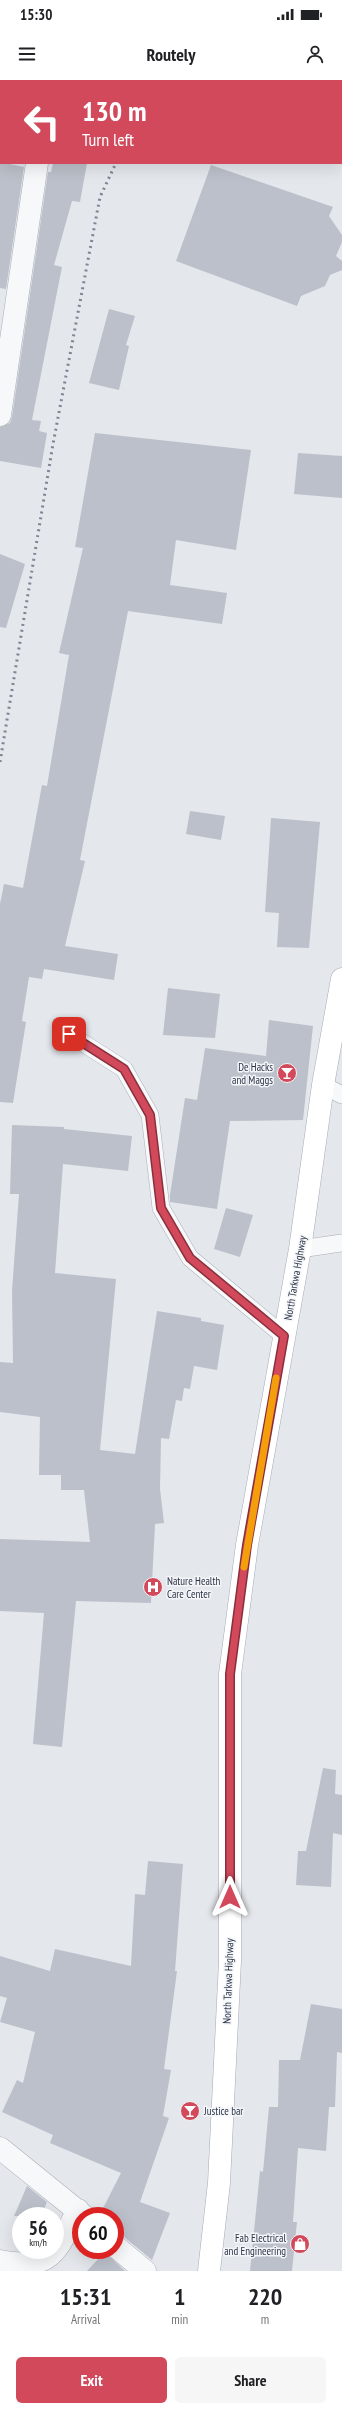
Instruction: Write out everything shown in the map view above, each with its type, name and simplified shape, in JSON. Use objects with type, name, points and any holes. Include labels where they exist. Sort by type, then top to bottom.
[{"type":"main road","name":"North Tarkwa Highway","points":[[209,2271],[219,2183],[230,1961],[230,1674],[247,1545],[300,1250],[333,1090],[342,979]]},
{"type":"street","points":[[0,413],[38,164]]},
{"type":"street","points":[[0,2148],[74,2207]]},
{"type":"street","points":[[0,2261],[15,2265],[38,2265],[55,2254],[72,2227]]},
{"type":"street","points":[[124,2254],[145,2271]]},
{"type":"lane","points":[[69,1034],[124,1069],[150,1115],[161,1208],[190,1258],[284,1336]]},
{"type":"lane","points":[[300,1250],[342,1243]]},
{"type":"building","points":[[0,164],[10,164],[24,167],[6,289],[0,288]]},
{"type":"building","points":[[53,164],[87,164],[80,202],[72,201],[54,265],[62,267],[32,420],[41,421],[39,431],[47,433],[41,468],[0,461],[0,427],[10,423],[12,417],[48,172],[51,172]]},
{"type":"building","points":[[211,165],[333,207],[329,216],[342,235],[342,242],[336,256],[342,261],[342,270],[330,275],[325,286],[301,296],[297,306],[176,261]]},
{"type":"building","points":[[109,309],[135,316],[126,345],[129,346],[119,390],[89,383]]},
{"type":"building","points":[[95,433],[251,450],[236,550],[176,540],[170,585],[227,593],[222,624],[128,611],[80,860],[85,861],[65,946],[118,954],[114,980],[44,969],[42,979],[29,977],[22,1021],[26,1022],[13,1103],[0,1102],[0,904],[4,884],[23,888],[42,785],[47,786],[69,655],[59,653],[83,548],[75,547]]},
{"type":"building","points":[[298,453],[342,456],[342,498],[294,494]]},
{"type":"building","points":[[0,554],[25,564],[6,628],[0,627]]},
{"type":"building","points":[[190,811],[225,816],[221,840],[186,834]]},
{"type":"building","points":[[271,818],[320,822],[309,948],[277,947],[279,913],[265,912]]},
{"type":"building","points":[[168,988],[220,994],[215,1038],[163,1035]]},
{"type":"building","points":[[269,1020],[313,1026],[303,1120],[230,1121],[217,1209],[170,1202],[185,1098],[197,1100],[205,1048],[266,1056]]},
{"type":"building","points":[[12,1125],[64,1127],[64,1129],[132,1136],[128,1171],[63,1164],[55,1273],[116,1279],[100,1450],[135,1454],[157,1311],[201,1318],[201,1321],[224,1325],[217,1370],[194,1366],[190,1389],[184,1388],[182,1401],[176,1400],[169,1439],[161,1438],[160,1489],[164,1523],[155,1524],[151,1603],[76,1601],[62,1747],[33,1744],[44,1613],[0,1611],[0,1539],[90,1542],[84,1490],[61,1490],[61,1475],[39,1475],[40,1417],[0,1412],[0,1362],[13,1363],[12,1291],[19,1194],[10,1194]]},
{"type":"building","points":[[226,1208],[253,1215],[240,1257],[214,1249]]},
{"type":"building","points":[[323,1768],[336,1770],[335,1794],[342,1795],[342,1835],[333,1833],[331,1887],[296,1885],[298,1851],[306,1851]]},
{"type":"building","points":[[148,1861],[183,1864],[175,1971],[177,1971],[164,2069],[171,2070],[163,2116],[169,2118],[140,2202],[170,2213],[152,2260],[124,2237],[124,2207],[104,2207],[121,2173],[50,2143],[53,2135],[2,2112],[17,2080],[23,2083],[35,2032],[0,2022],[7,1998],[0,1996],[0,1956],[50,1971],[55,1949],[131,1966],[135,1894],[145,1895]]},
{"type":"building","points":[[311,2004],[342,2009],[342,2053],[337,2052],[335,2107],[329,2107],[326,2151],[298,2148],[293,2222],[297,2222],[292,2271],[250,2271],[260,2171],[263,2172],[269,2107],[278,2107],[279,2060],[300,2060]]},
{"type":"building","points":[[27,2186],[47,2202],[45,2207],[18,2207]]},
{"type":"building","points":[[98,2259],[112,2259],[125,2271],[87,2271]]},
{"type":"railway","points":[[0,762],[53,444],[100,197],[116,164]]},
{"type":"slow traffic","points":[[244,1567],[276,1378]]},
{"type":"place","name":"De Hacks and Maggs","points":[[287,1073]]},
{"type":"place","name":"Nature Health Care Center","points":[[153,1587]]},
{"type":"place","name":"Justice bar","points":[[190,2111]]},
{"type":"place","name":"Fab Electrical and Engineering","points":[[300,2244]]},
{"type":"route","points":[[69,1034],[124,1069],[150,1115],[161,1208],[190,1258],[284,1336],[247,1545],[230,1674],[230,1897]]}]
